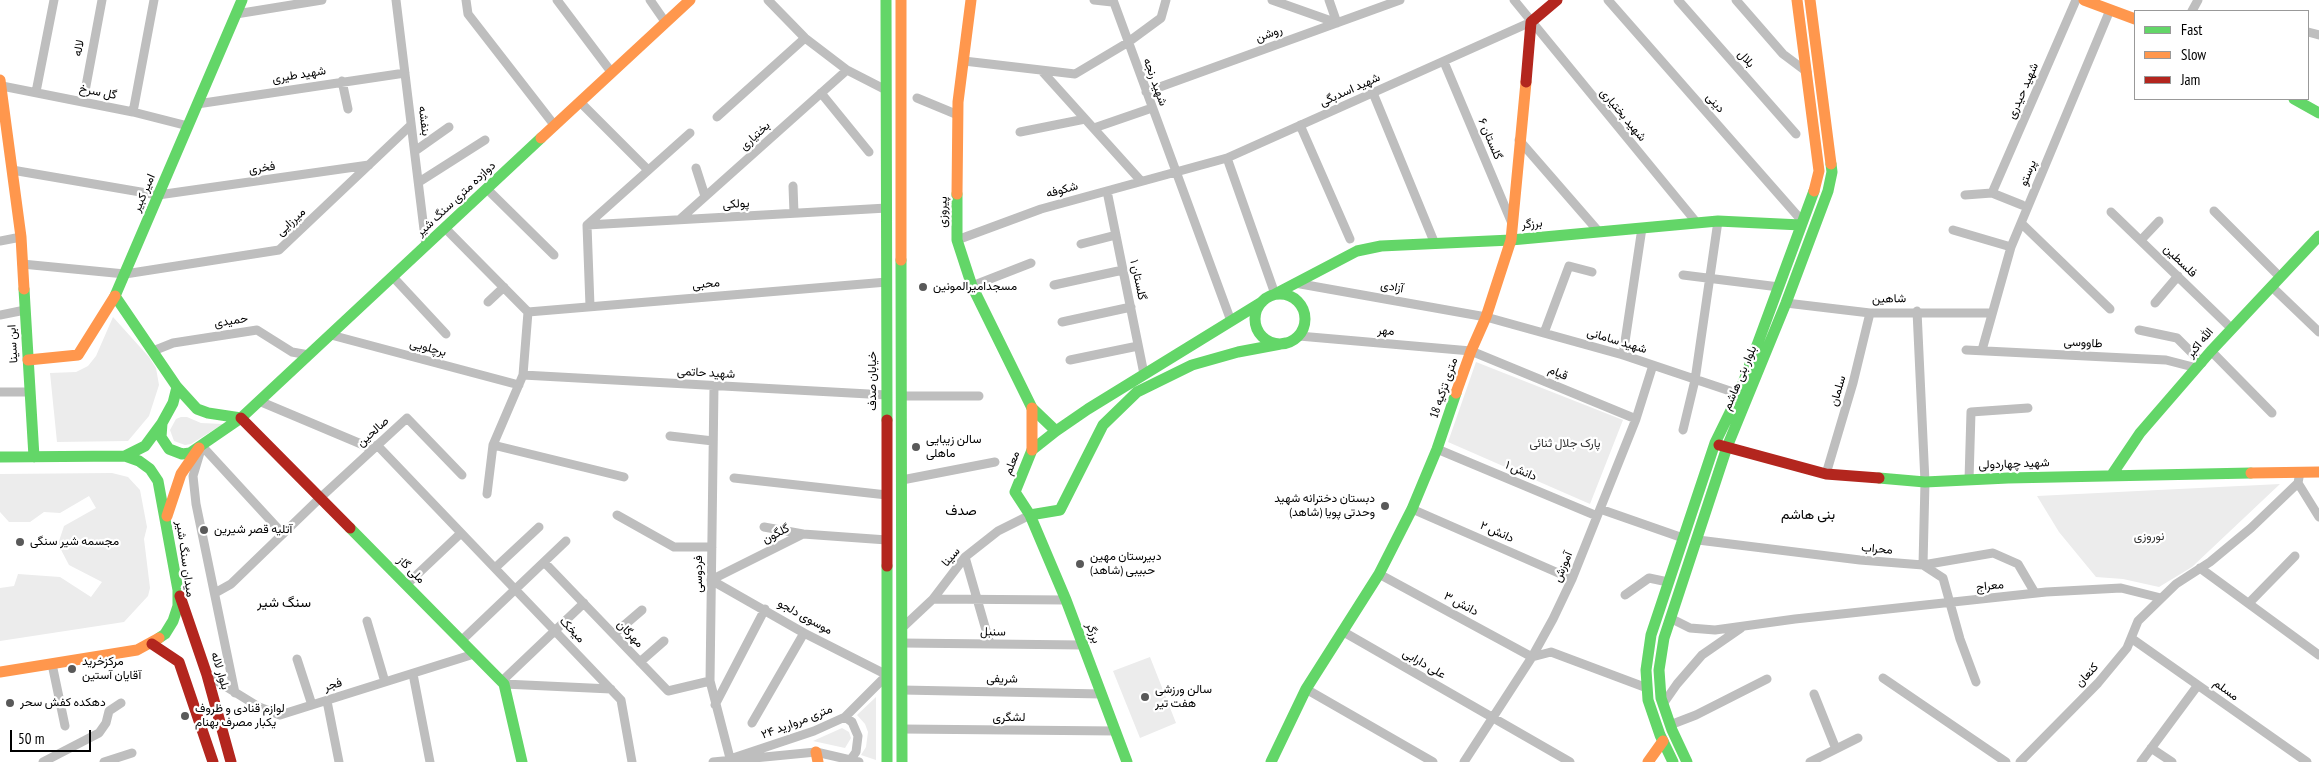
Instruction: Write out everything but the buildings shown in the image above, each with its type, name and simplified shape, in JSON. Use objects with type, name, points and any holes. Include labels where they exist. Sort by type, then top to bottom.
[{"type":"street","points":[[36,92],[54,0]]},
{"type":"street","name":"لاله","points":[[82,102],[102,0]]},
{"type":"street","points":[[133,112],[154,0]]},
{"type":"street","name":"امیر کبیر","points":[[28,360],[78,355],[115,296],[242,0]]},
{"type":"street","points":[[236,14],[322,0]]},
{"type":"street","name":"بنفشه","points":[[396,0],[426,246]]},
{"type":"street","points":[[466,0],[468,14],[555,126]]},
{"type":"street","points":[[557,0],[612,73]]},
{"type":"street","points":[[650,0],[666,23]]},
{"type":"street","name":"دوازده متری سنگ شیر","points":[[202,446],[241,418],[310,355],[690,0]]},
{"type":"street","points":[[768,0],[804,38],[847,70],[886,90]]},
{"type":"street","name":"خیابان صدف","points":[[886,0],[888,762]]},
{"type":"street","points":[[901,0],[902,762]]},
{"type":"street","name":"پیروزی","points":[[971,0],[958,115],[957,240],[972,286],[1032,408]]},
{"type":"street","points":[[1094,0],[1112,1]]},
{"type":"street","points":[[964,61],[1075,74],[1127,43],[1161,18],[1166,0]]},
{"type":"street","points":[[1272,0],[1337,23]]},
{"type":"street","points":[[1329,0],[1337,23]]},
{"type":"street","name":"روشن","points":[[1146,92],[1400,0]]},
{"type":"street","name":"شهید بختیاری","points":[[1514,0],[1530,22],[1697,223]]},
{"type":"street","points":[[1530,22],[1557,0]]},
{"type":"street","name":"دینی","points":[[1608,0],[1802,223]]},
{"type":"street","name":"بلال","points":[[1678,0],[1796,134]]},
{"type":"street","points":[[1736,0],[1783,54],[1807,72]]},
{"type":"street","name":"بلوار بنی هاشم","points":[[1673,762],[1648,700],[1646,670],[1651,635],[1715,443],[1739,394],[1802,223],[1819,171],[1797,0]]},
{"type":"street","name":"بلوار بنی هاشم","points":[[1687,762],[1670,725],[1663,704],[1659,670],[1664,638],[1698,540],[1726,448],[1786,303],[1828,191],[1832,172],[1810,0]]},
{"type":"street","name":"شهید حیدری","points":[[1992,193],[2076,0]]},
{"type":"street","points":[[2084,0],[2134,19]]},
{"type":"street","name":"شهید رنجه","points":[[1112,1],[1231,321]]},
{"type":"street","name":"پرستو","points":[[1982,350],[2011,247],[2110,10]]},
{"type":"street","name":"شهید اسدبگی","points":[[1176,172],[1227,158],[1530,22]]},
{"type":"street","name":"18 متری تزکیه","points":[[1274,760],[1306,689],[1379,574],[1412,509],[1437,450],[1471,351],[1486,317],[1511,240],[1530,22]]},
{"type":"street","points":[[717,117],[804,38]]},
{"type":"street","name":"گلستان ۶","points":[[1444,62],[1512,225]]},
{"type":"street","name":"بختیاری","points":[[679,220],[847,70]]},
{"type":"street","points":[[1041,70],[1141,181]]},
{"type":"street","name":"شهید طیری","points":[[197,104],[405,73]]},
{"type":"street","points":[[342,82],[348,109]]},
{"type":"street","name":"گل سرخ","points":[[1,84],[133,112],[188,126]]},
{"type":"street","name":"ابن سینا","points":[[1,84],[5,158],[12,170],[20,237],[34,457]]},
{"type":"street","points":[[821,93],[869,152]]},
{"type":"street","points":[[1373,93],[1435,244]]},
{"type":"street","points":[[917,98],[958,115]]},
{"type":"street","points":[[2296,100],[2319,113]]},
{"type":"street","points":[[580,102],[647,169]]},
{"type":"street","points":[[1094,128],[1152,108]]},
{"type":"street","points":[[1020,132],[1085,119]]},
{"type":"street","name":"میرزایی","points":[[22,264],[124,274],[279,250],[411,125]]},
{"type":"street","points":[[1300,126],[1350,238]]},
{"type":"street","points":[[415,151],[449,127]]},
{"type":"street","points":[[590,306],[587,225],[647,169],[690,133]]},
{"type":"street","points":[[419,182],[485,140]]},
{"type":"street","points":[[1519,140],[1599,232]]},
{"type":"street","points":[[1227,158],[1275,294]]},
{"type":"street","name":"فخری","points":[[12,170],[158,195],[369,165]]},
{"type":"street","points":[[696,168],[706,196]]},
{"type":"street","name":"شکوفه","points":[[957,240],[1041,209],[1176,172]]},
{"type":"street","points":[[793,186],[794,213]]},
{"type":"street","points":[[487,189],[554,254]]},
{"type":"street","name":"گلستان ۱","points":[[1106,191],[1144,374]]},
{"type":"street","points":[[1965,195],[1992,193],[2022,205]]},
{"type":"street","name":"پولکی","points":[[587,225],[887,208]]},
{"type":"street","points":[[2214,211],[2280,277]]},
{"type":"street","name":"فلسطین","points":[[2111,212],[2231,328]]},
{"type":"street","points":[[2141,240],[2159,220]]},
{"type":"street","points":[[1684,430],[1695,380],[1718,221]]},
{"type":"street","name":"برزگر","points":[[1275,294],[1357,251],[1381,246],[1511,240],[1718,221],[1802,223]]},
{"type":"street","points":[[2021,223],[2110,309]]},
{"type":"street","points":[[445,228],[528,312],[523,375],[493,445],[487,494]]},
{"type":"street","points":[[1623,355],[1642,228]]},
{"type":"street","points":[[1953,230],[2011,247]]},
{"type":"street","points":[[1081,244],[1116,235]]},
{"type":"street","name":"الله اکبر","points":[[2111,476],[2140,433],[2210,351],[2319,236]]},
{"type":"street","points":[[0,240],[20,237]]},
{"type":"street","points":[[972,286],[1031,264]]},
{"type":"street","points":[[1544,333],[1569,266],[1592,272]]},
{"type":"street","points":[[1054,285],[1123,270]]},
{"type":"street","points":[[1683,275],[1778,287]]},
{"type":"street","points":[[2155,302],[2178,276]]},
{"type":"street","points":[[392,277],[446,334]]},
{"type":"street","name":"محبی","points":[[528,312],[887,282]]},
{"type":"street","name":"آزادی","points":[[1294,283],[1486,317]]},
{"type":"street","points":[[2271,286],[2319,332]]},
{"type":"street","points":[[488,302],[504,287]]},
{"type":"street","points":[[1030,515],[1060,510],[1103,425],[1137,392],[1192,365],[1238,352],[1286,344],[1299,336],[1306,322],[1302,306],[1291,296],[1275,294],[1262,302],[1256,316],[1259,331],[1270,342],[1286,344]]},
{"type":"street","points":[[115,296],[177,387],[197,408],[217,416],[241,418]]},
{"type":"street","name":"معلم","points":[[1030,515],[1015,492],[1032,450],[1056,431],[1144,374],[1262,302]]},
{"type":"street","name":"شاهین","points":[[1786,303],[1870,313],[1917,311],[1992,313]]},
{"type":"street","points":[[1062,322],[1131,307]]},
{"type":"street","points":[[0,315],[25,310]]},
{"type":"street","points":[[1917,311],[1924,482],[1923,565],[1943,578],[1960,639],[1976,682]]},
{"type":"street","name":"سلمان","points":[[1826,474],[1854,383],[1870,313]]},
{"type":"street","name":"شهید سامانی","points":[[1486,317],[1623,355],[1739,394]]},
{"type":"street","name":"حمیدی","points":[[153,351],[173,342],[257,330],[292,352],[310,355]]},
{"type":"street","points":[[2139,330],[2177,338],[2199,365]]},
{"type":"street","name":"برچلویی","points":[[331,335],[519,385]]},
{"type":"street","name":"مهر","points":[[1299,336],[1471,351]]},
{"type":"street","points":[[1070,360],[1138,346]]},
{"type":"street","name":"طاووسی","points":[[1966,350],[2166,360],[2199,365]]},
{"type":"street","name":"قیام","points":[[1471,351],[1636,418]]},
{"type":"street","points":[[2210,351],[2272,413]]},
{"type":"street","name":"آموزش","points":[[1464,762],[1532,656],[1553,619],[1572,579],[1636,418],[1653,365]]},
{"type":"street","name":"شهید حاتمی","points":[[523,375],[887,395]]},
{"type":"street","name":"فردوسی","points":[[714,386],[710,681],[730,761]]},
{"type":"street","points":[[125,456],[145,446],[162,423],[173,403],[177,387]]},
{"type":"street","points":[[0,392],[30,392]]},
{"type":"street","points":[[902,396],[979,396]]},
{"type":"street","points":[[259,401],[375,447]]},
{"type":"street","points":[[1032,408],[1056,431]]},
{"type":"street","points":[[1032,408],[1032,450]]},
{"type":"street","points":[[1969,480],[1971,412],[2028,408]]},
{"type":"street","name":"ملی گاز","points":[[241,418],[503,683]]},
{"type":"street","name":"صالحین","points":[[215,593],[231,584],[407,418],[462,475]]},
{"type":"street","points":[[162,423],[160,430],[164,444],[175,453],[190,454],[202,446]]},
{"type":"street","points":[[670,436],[713,441]]},
{"type":"street","name":"شهید چهاردولی","points":[[1715,443],[1726,448],[1826,474],[1924,482],[2111,476],[2299,478],[2319,472]]},
{"type":"street","points":[[493,445],[624,477]]},
{"type":"street","points":[[166,519],[181,474],[202,446]]},
{"type":"street","points":[[202,446],[283,534]]},
{"type":"street","points":[[202,446],[194,476],[196,504],[235,693]]},
{"type":"street","name":"میخک","points":[[375,447],[461,533],[621,700],[632,762]]},
{"type":"street","name":"دانش ۱","points":[[1437,450],[1598,512],[1682,538]]},
{"type":"street","name":"میدان سنگ شیر","points":[[0,457],[125,456],[139,461],[150,469],[158,481],[178,590],[178,606],[173,621],[164,634],[152,644],[137,650],[0,672]]},
{"type":"street","points":[[902,480],[996,462]]},
{"type":"street","points":[[734,478],[887,495]]},
{"type":"street","points":[[2161,598],[2176,584],[2200,568],[2251,528],[2299,478],[2319,517]]},
{"type":"street","name":"دانش ۲","points":[[1412,509],[1572,579]]},
{"type":"street","points":[[616,515],[674,547],[712,547]]},
{"type":"street","name":"برزگر","points":[[1030,515],[1066,600],[1128,762]]},
{"type":"street","name":"سینا","points":[[902,628],[933,599],[965,557],[998,531],[1030,515]]},
{"type":"street","points":[[495,568],[539,526]]},
{"type":"street","points":[[764,527],[803,534]]},
{"type":"street","points":[[406,585],[461,533]]},
{"type":"street","name":"گلگون","points":[[712,580],[803,534],[887,540]]},
{"type":"street","name":"محراب","points":[[1698,540],[1860,560],[1923,565],[1994,553],[2018,564],[2035,593]]},
{"type":"street","points":[[461,641],[566,541]]},
{"type":"street","points":[[2248,604],[2295,556]]},
{"type":"street","points":[[965,557],[990,644]]},
{"type":"street","name":"مهرگان","points":[[544,562],[668,691],[710,681]]},
{"type":"street","points":[[2200,568],[2319,655]]},
{"type":"street","name":"دانش ۳","points":[[1379,574],[1532,656]]},
{"type":"street","points":[[1625,595],[1649,578],[1668,582]]},
{"type":"street","name":"موسوی دلجو","points":[[712,580],[804,633],[887,674]]},
{"type":"street","name":"معراج","points":[[1663,704],[1677,684],[1702,655],[1744,626],[2035,593],[2121,588],[2161,598]]},
{"type":"street","name":"بلوار لاله","points":[[178,590],[207,675],[231,762]]},
{"type":"street","name":"کنعان","points":[[2020,762],[2098,683],[2127,648],[2138,621],[2161,598]]},
{"type":"street","points":[[933,599],[1066,600]]},
{"type":"street","points":[[503,683],[584,604]]},
{"type":"street","points":[[715,705],[765,609]]},
{"type":"street","points":[[614,634],[642,610]]},
{"type":"street","points":[[1670,618],[1690,628],[1715,630],[1744,626]]},
{"type":"street","points":[[367,621],[385,682]]},
{"type":"street","name":"علی دارابی","points":[[1342,631],[1492,719],[1570,762]]},
{"type":"street","points":[[752,722],[804,633]]},
{"type":"street","name":"مسلم","points":[[2131,638],[2306,762]]},
{"type":"street","points":[[640,662],[664,641]]},
{"type":"street","name":"سنبل","points":[[902,643],[1083,645]]},
{"type":"street","points":[[152,644],[179,662],[207,675]]},
{"type":"street","points":[[1532,656],[1551,652],[1647,688]]},
{"type":"street","name":"فجر","points":[[207,675],[259,707],[280,716],[474,654]]},
{"type":"street","points":[[297,659],[312,705]]},
{"type":"street","points":[[179,662],[213,762]]},
{"type":"street","points":[[52,664],[64,726]]},
{"type":"street","points":[[413,674],[430,762]]},
{"type":"street","name":"۲۴ متری مروارید","points":[[730,761],[814,731],[845,717],[887,674]]},
{"type":"street","points":[[1883,678],[2006,762]]},
{"type":"street","points":[[1670,725],[1767,680]]},
{"type":"street","points":[[503,683],[611,689]]},
{"type":"street","points":[[503,683],[522,762]]},
{"type":"street","points":[[2141,762],[2198,685]]},
{"type":"street","points":[[1306,689],[1432,762]]},
{"type":"street","name":"شریفی","points":[[902,690],[1102,694]]},
{"type":"street","points":[[1814,694],[1836,749]]},
{"type":"street","points":[[327,701],[339,762]]},
{"type":"street","points":[[43,762],[99,733],[106,723],[109,712],[121,703]]},
{"type":"street","points":[[845,717],[852,722],[858,736],[855,760]]},
{"type":"street","name":"لشگری","points":[[902,729],[1116,731]]},
{"type":"street","points":[[1810,762],[1858,738]]},
{"type":"street","points":[[1648,762],[1663,741]]},
{"type":"street","points":[[2152,748],[2172,762]]},
{"type":"street","points":[[104,762],[132,753]]},
{"type":"street","name":"۲۴ متری مروارید","points":[[713,762],[817,757],[855,760]]},
{"type":"green space","points":[[113,317],[149,357],[156,368],[159,385],[149,416],[128,441],[57,442],[50,373],[76,372],[88,366],[96,356]]},
{"type":"green space","name":"پارک جلال ثنائی","points":[[1476,362],[1623,420],[1590,504],[1448,442]]},
{"type":"green space","points":[[187,417],[201,423],[223,424],[191,444],[185,445],[174,441],[170,430],[176,419]]},
{"type":"green space","points":[[112,473],[128,477],[140,490],[147,527],[144,539],[150,588],[148,596],[124,622],[0,641],[0,588],[14,586],[18,574],[60,577],[91,597],[102,582],[69,565],[58,544],[64,526],[96,508],[89,496],[60,513],[44,512],[30,522],[9,522],[0,512],[0,474]]},
{"type":"green space","name":"نوروزی","points":[[2280,484],[2192,567],[2159,587],[2123,579],[2096,577],[2059,532],[2037,496]]},
{"type":"green space","name":"سالن ورزشی هفت تیر","points":[[1150,657],[1176,723],[1140,738],[1113,671]]},
{"type":"green space","points":[[876,697],[876,760],[861,755],[866,747],[868,732],[865,724],[857,715]]},
{"type":"green space","points":[[842,728],[849,732],[851,738],[845,748],[813,741]]},
{"type":"traffic: fast","points":[[241,418],[208,413],[197,409],[177,387],[115,296],[242,0]]},
{"type":"traffic: fast","points":[[886,0],[887,420]]},
{"type":"traffic: fast","points":[[2296,100],[2319,113]]},
{"type":"traffic: fast","points":[[177,387],[173,403],[162,423],[161,437],[169,449],[182,454],[190,453],[241,418],[541,138]]},
{"type":"traffic: fast","points":[[1687,762],[1672,730],[1661,698],[1659,670],[1664,638],[1727,447],[1786,303],[1828,191],[1832,172],[1831,164]]},
{"type":"traffic: fast","points":[[1673,762],[1660,735],[1648,700],[1646,670],[1651,635],[1715,443],[1739,394],[1814,191]]},
{"type":"traffic: fast","points":[[957,194],[957,240],[972,286],[1032,408],[1056,431]]},
{"type":"traffic: fast","points":[[1275,294],[1357,251],[1381,246],[1511,240],[1718,221],[1801,225]]},
{"type":"traffic: fast","points":[[2111,476],[2140,433],[2211,351],[2319,236]]},
{"type":"traffic: fast","points":[[901,260],[902,762]]},
{"type":"traffic: fast","points":[[24,289],[34,457]]},
{"type":"traffic: fast","points":[[1280,294],[1290,296],[1298,301],[1303,309],[1305,319],[1303,329],[1298,337],[1290,342],[1280,344],[1270,342],[1262,337],[1257,329],[1255,319],[1257,309],[1262,301],[1270,296],[1280,294]]},
{"type":"traffic: fast","points":[[1127,762],[1066,600],[1030,515],[1015,492],[1032,450],[1056,431],[1088,409],[1262,302]]},
{"type":"traffic: fast","points":[[1030,515],[1060,510],[1103,425],[1137,392],[1192,365],[1238,352],[1286,343]]},
{"type":"traffic: fast","points":[[1271,762],[1306,689],[1379,574],[1412,509],[1437,449],[1456,393]]},
{"type":"traffic: fast","points":[[125,456],[145,446],[162,423]]},
{"type":"traffic: fast","points":[[0,457],[125,456],[139,461],[150,469],[158,481],[178,590],[178,606],[173,621],[165,634],[159,638]]},
{"type":"traffic: fast","points":[[1879,478],[1925,482],[2008,478],[2251,473]]},
{"type":"traffic: fast","points":[[350,528],[504,684],[522,762]]},
{"type":"traffic: fast","points":[[887,566],[887,762]]},
{"type":"traffic: slow","points":[[541,138],[690,0]]},
{"type":"traffic: slow","points":[[901,0],[901,260]]},
{"type":"traffic: slow","points":[[957,194],[958,102],[971,0]]},
{"type":"traffic: slow","points":[[1797,0],[1819,171],[1814,191]]},
{"type":"traffic: slow","points":[[1810,0],[1831,164]]},
{"type":"traffic: slow","points":[[2084,0],[2134,19]]},
{"type":"traffic: slow","points":[[0,80],[21,237],[24,289]]},
{"type":"traffic: slow","points":[[1456,393],[1486,317],[1511,240],[1526,82]]},
{"type":"traffic: slow","points":[[28,360],[78,355],[115,296]]},
{"type":"traffic: slow","points":[[1032,408],[1032,450]]},
{"type":"traffic: slow","points":[[167,516],[181,474],[199,448]]},
{"type":"traffic: slow","points":[[2251,473],[2319,472]]},
{"type":"traffic: slow","points":[[0,672],[137,650],[159,638]]},
{"type":"traffic: slow","points":[[1648,762],[1663,741]]},
{"type":"traffic: slow","points":[[816,752],[818,762]]},
{"type":"traffic: jam","points":[[1526,82],[1531,22],[1557,0]]},
{"type":"traffic: jam","points":[[241,418],[350,528]]},
{"type":"traffic: jam","points":[[887,420],[887,566]]},
{"type":"traffic: jam","points":[[1719,445],[1826,474],[1879,478]]},
{"type":"traffic: jam","points":[[180,596],[207,675],[231,762]]},
{"type":"traffic: jam","points":[[152,644],[179,662],[213,762]]},
{"type":"place","name":"مسجدامیرالمونین","points":[[923,287]]},
{"type":"place","name":"سالن زیبایی ماهلی","points":[[916,447]]},
{"type":"place","name":"دبستان دخترانه شهید وحدتی پویا (شاهد)","points":[[1385,506]]},
{"type":"place","name":"آتلیه قصر شیرین","points":[[204,530]]},
{"type":"place","name":"مجسمه شیر سنگی","points":[[20,542]]},
{"type":"place","name":"دبیرستان مهین حبیبی (شاهد)","points":[[1080,564]]},
{"type":"place","name":"مرکزخرید آقایان آستین","points":[[72,669]]},
{"type":"place","name":"سالن ورزشی هفت تیر","points":[[1145,697]]},
{"type":"place","name":"دهکده کفش سحر","points":[[10,703]]},
{"type":"place","name":"لوازم قنادی و ظروف یکبار مصرف بهنام","points":[[185,716]]},
{"type":"district","name":"صدف","points":[[961,511]]},
{"type":"district","name":"بنی هاشم","points":[[1808,515]]},
{"type":"district","name":"سنگ شیر","points":[[284,603]]}]
